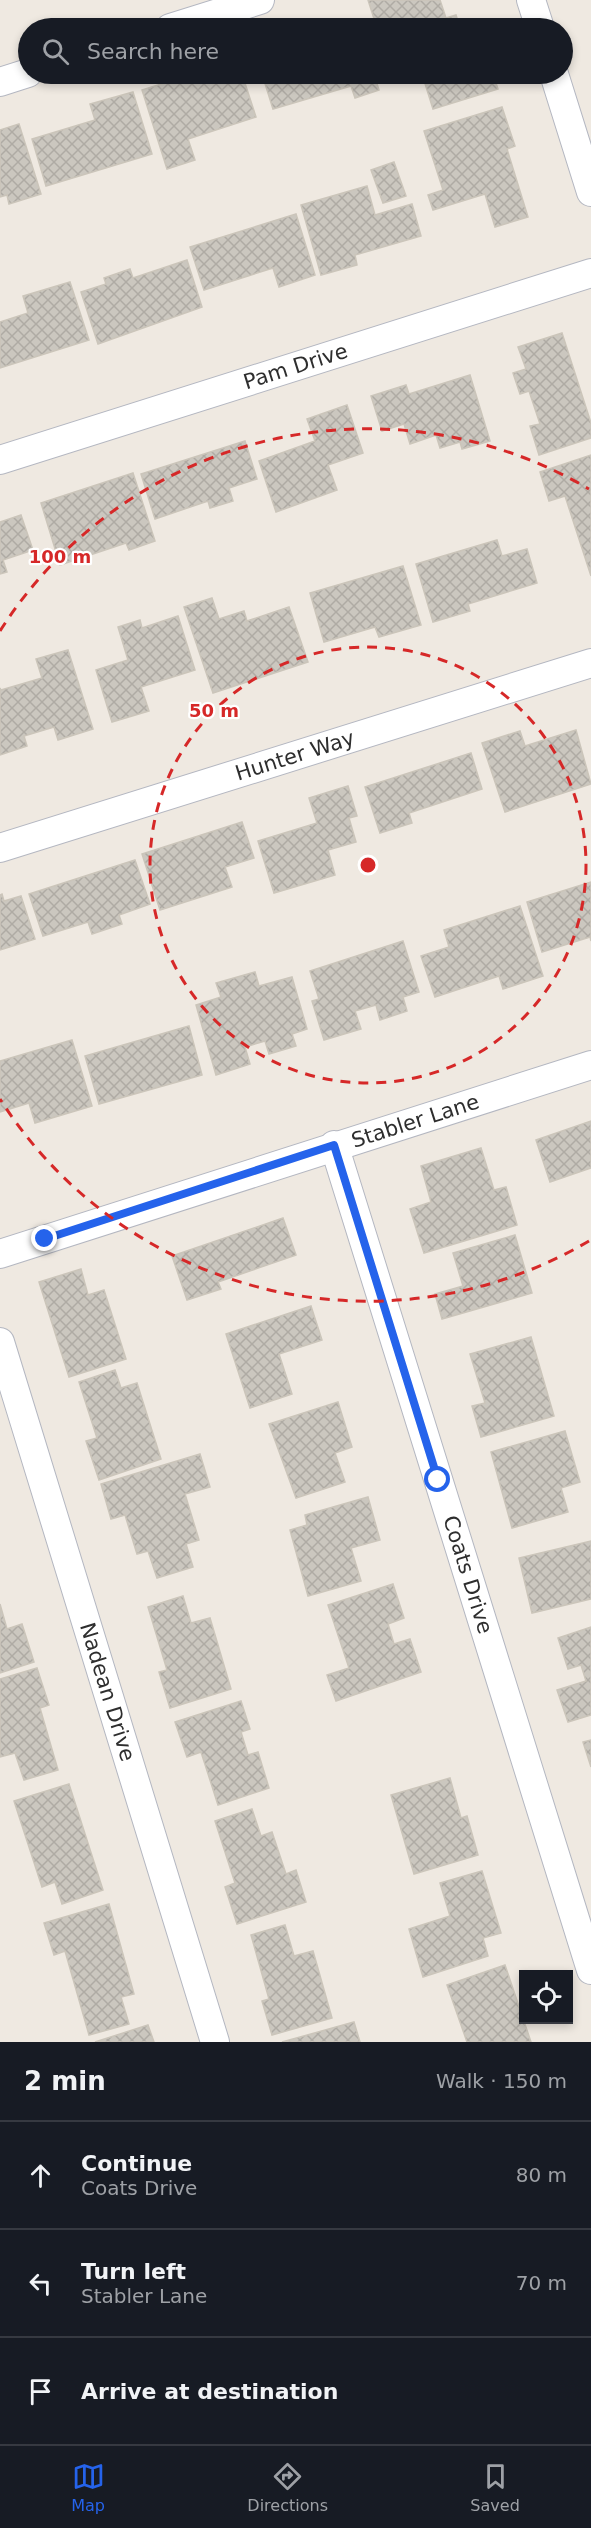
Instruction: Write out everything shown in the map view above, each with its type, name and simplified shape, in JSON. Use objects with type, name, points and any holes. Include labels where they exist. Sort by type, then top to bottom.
[{"type":"street","points":[[202,18],[260,0]]},
{"type":"street","points":[[531,0],[537,18]]},
{"type":"street","points":[[0,82],[18,76]]},
{"type":"street","points":[[557,84],[591,192]]},
{"type":"street","name":"Pam Drive","points":[[0,460],[591,273]]},
{"type":"street","name":"Hunter Way","points":[[0,848],[591,663]]},
{"type":"street","name":"Stabler Lane","points":[[0,1254],[334,1145],[591,1065]]},
{"type":"street","name":"Coats Drive","points":[[334,1145],[591,1970]]},
{"type":"street","name":"Nadean Drive","points":[[0,1342],[214,2042]]},
{"type":"building","points":[[368,0],[440,0],[446,18],[374,18]]},
{"type":"building","points":[[161,84],[245,84],[256,117],[188,139],[195,160],[167,169],[142,90]]},
{"type":"building","points":[[265,84],[377,84],[379,90],[355,98],[351,86],[273,109]]},
{"type":"building","points":[[425,84],[496,84],[498,89],[433,109]]},
{"type":"building","points":[[133,92],[152,154],[46,186],[32,139],[95,120],[90,104]]},
{"type":"building","points":[[502,107],[515,146],[507,149],[528,217],[495,227],[485,194],[433,210],[428,195],[443,190],[424,131]]},
{"type":"building","points":[[19,124],[41,194],[9,204],[7,195],[0,197],[0,130]]},
{"type":"building","points":[[394,162],[406,196],[383,203],[371,170]]},
{"type":"building","points":[[367,186],[375,215],[412,204],[421,236],[355,255],[357,265],[321,275],[301,205]]},
{"type":"building","points":[[296,214],[315,275],[279,287],[273,268],[204,290],[190,247]]},
{"type":"building","points":[[187,260],[202,307],[98,344],[81,292],[106,284],[104,278],[130,269],[133,278]]},
{"type":"building","points":[[70,282],[89,340],[0,368],[0,322],[28,313],[23,296]]},
{"type":"building","points":[[562,333],[591,423],[591,438],[539,455],[530,426],[540,424],[529,391],[520,394],[513,373],[526,369],[518,347]]},
{"type":"building","points":[[470,375],[490,441],[462,449],[460,442],[440,448],[436,435],[410,444],[404,424],[382,431],[371,396],[406,385],[409,394]]},
{"type":"building","points":[[347,405],[363,453],[328,465],[337,490],[276,512],[259,461],[315,441],[307,419]]},
{"type":"building","points":[[245,441],[257,479],[229,488],[233,501],[210,508],[208,501],[155,519],[141,474]]},
{"type":"building","points":[[591,455],[591,576],[565,496],[549,501],[540,472]]},
{"type":"building","points":[[133,473],[155,541],[129,550],[126,543],[60,565],[41,503]]},
{"type":"building","points":[[21,515],[33,550],[3,560],[7,572],[0,574],[0,522]]},
{"type":"building","points":[[497,540],[502,556],[527,549],[537,583],[468,604],[470,611],[433,622],[416,564]]},
{"type":"building","points":[[403,566],[421,625],[379,637],[375,627],[324,642],[310,593]]},
{"type":"building","points":[[212,598],[219,619],[244,611],[247,621],[289,607],[308,662],[213,693],[184,607]]},
{"type":"building","points":[[178,616],[195,670],[141,687],[149,711],[112,722],[96,670],[128,660],[118,627],[140,620],[142,628]]},
{"type":"building","points":[[68,650],[93,729],[58,740],[54,727],[24,736],[27,746],[0,755],[0,688],[1,690],[42,678],[36,659]]},
{"type":"building","points":[[576,730],[591,784],[505,812],[482,743],[520,731],[525,746]]},
{"type":"building","points":[[471,753],[482,789],[409,813],[412,823],[380,833],[365,787]]},
{"type":"building","points":[[348,786],[357,816],[349,818],[356,842],[328,850],[335,875],[274,893],[258,841],[317,823],[309,798]]},
{"type":"building","points":[[242,822],[254,858],[225,867],[232,887],[160,910],[142,854]]},
{"type":"building","points":[[135,860],[150,904],[119,915],[122,924],[92,934],[88,922],[43,936],[29,894]]},
{"type":"building","points":[[591,882],[591,941],[590,937],[542,952],[527,902]]},
{"type":"building","points":[[2,894],[4,901],[21,896],[35,939],[0,950],[0,895]]},
{"type":"building","points":[[520,906],[543,976],[503,989],[499,976],[435,997],[421,956],[449,947],[444,930]]},
{"type":"building","points":[[403,941],[419,992],[403,997],[407,1011],[380,1020],[376,1005],[355,1011],[361,1029],[324,1040],[312,1001],[319,999],[310,971]]},
{"type":"building","points":[[255,972],[259,986],[292,977],[307,1029],[292,1034],[296,1046],[269,1054],[265,1041],[245,1047],[250,1064],[216,1075],[196,1005],[221,997],[216,983]]},
{"type":"building","points":[[189,1026],[202,1075],[99,1104],[85,1056]]},
{"type":"building","points":[[72,1040],[92,1106],[35,1123],[29,1103],[0,1112],[0,1061]]},
{"type":"building","points":[[591,1121],[591,1168],[550,1182],[536,1140]]},
{"type":"building","points":[[481,1148],[494,1190],[506,1187],[517,1225],[424,1253],[410,1209],[431,1202],[421,1166]]},
{"type":"building","points":[[283,1218],[296,1255],[218,1282],[221,1289],[187,1300],[172,1256]]},
{"type":"building","points":[[515,1235],[532,1293],[442,1319],[435,1294],[463,1286],[453,1253]]},
{"type":"building","points":[[81,1269],[88,1295],[104,1290],[126,1359],[69,1377],[39,1282]]},
{"type":"building","points":[[311,1306],[322,1340],[279,1354],[292,1394],[250,1408],[226,1334]]},
{"type":"building","points":[[531,1337],[554,1416],[481,1437],[472,1406],[485,1403],[470,1354]]},
{"type":"building","points":[[115,1370],[121,1388],[137,1383],[161,1459],[99,1480],[86,1441],[97,1438],[79,1382]]},
{"type":"building","points":[[338,1402],[352,1447],[335,1453],[345,1482],[296,1498],[269,1424]]},
{"type":"building","points":[[565,1431],[580,1482],[561,1488],[568,1512],[512,1528],[491,1452]]},
{"type":"building","points":[[200,1454],[210,1487],[185,1494],[199,1540],[186,1544],[193,1567],[157,1578],[148,1551],[137,1554],[125,1515],[111,1519],[101,1484]]},
{"type":"building","points":[[368,1497],[380,1540],[351,1548],[361,1581],[308,1596],[290,1530],[307,1525],[305,1515]]},
{"type":"building","points":[[591,1541],[591,1599],[532,1613],[519,1558]]},
{"type":"building","points":[[393,1584],[404,1618],[388,1624],[394,1644],[410,1639],[421,1672],[336,1701],[327,1675],[349,1668],[328,1605]]},
{"type":"building","points":[[183,1596],[191,1623],[210,1618],[231,1689],[170,1708],[159,1672],[167,1670],[148,1607]]},
{"type":"building","points":[[0,1604],[7,1629],[22,1624],[34,1662],[0,1673]]},
{"type":"building","points":[[591,1627],[591,1715],[568,1722],[557,1690],[586,1681],[581,1665],[568,1669],[558,1638]]},
{"type":"building","points":[[37,1668],[49,1705],[40,1708],[58,1770],[24,1780],[15,1753],[0,1757],[0,1679]]},
{"type":"building","points":[[241,1701],[250,1729],[241,1732],[248,1755],[258,1752],[269,1788],[218,1805],[201,1752],[187,1757],[175,1722]]},
{"type":"building","points":[[591,1740],[591,1767],[583,1742]]},
{"type":"building","points":[[450,1778],[461,1818],[467,1816],[478,1855],[414,1874],[391,1795]]},
{"type":"building","points":[[69,1784],[103,1890],[62,1904],[55,1882],[42,1887],[14,1801]]},
{"type":"building","points":[[252,1809],[261,1836],[272,1832],[286,1874],[296,1870],[306,1902],[237,1924],[225,1887],[235,1883],[215,1821]]},
{"type":"building","points":[[482,1871],[501,1933],[483,1938],[488,1956],[423,1977],[409,1929],[450,1916],[440,1883]]},
{"type":"building","points":[[109,1904],[134,1994],[121,1997],[129,2024],[89,2035],[65,1951],[54,1955],[44,1923]]},
{"type":"building","points":[[285,1925],[294,1956],[313,1951],[332,2018],[272,2035],[262,2001],[269,1999],[251,1935]]},
{"type":"building","points":[[505,1965],[519,2006],[519,2024],[525,2024],[531,2042],[467,2042],[447,1985]]},
{"type":"building","points":[[354,2022],[360,2042],[282,2042]]},
{"type":"building","points":[[148,2025],[154,2042],[95,2042]]},
{"type":"route","points":[[45,1239],[334,1145],[438,1480]]}]
